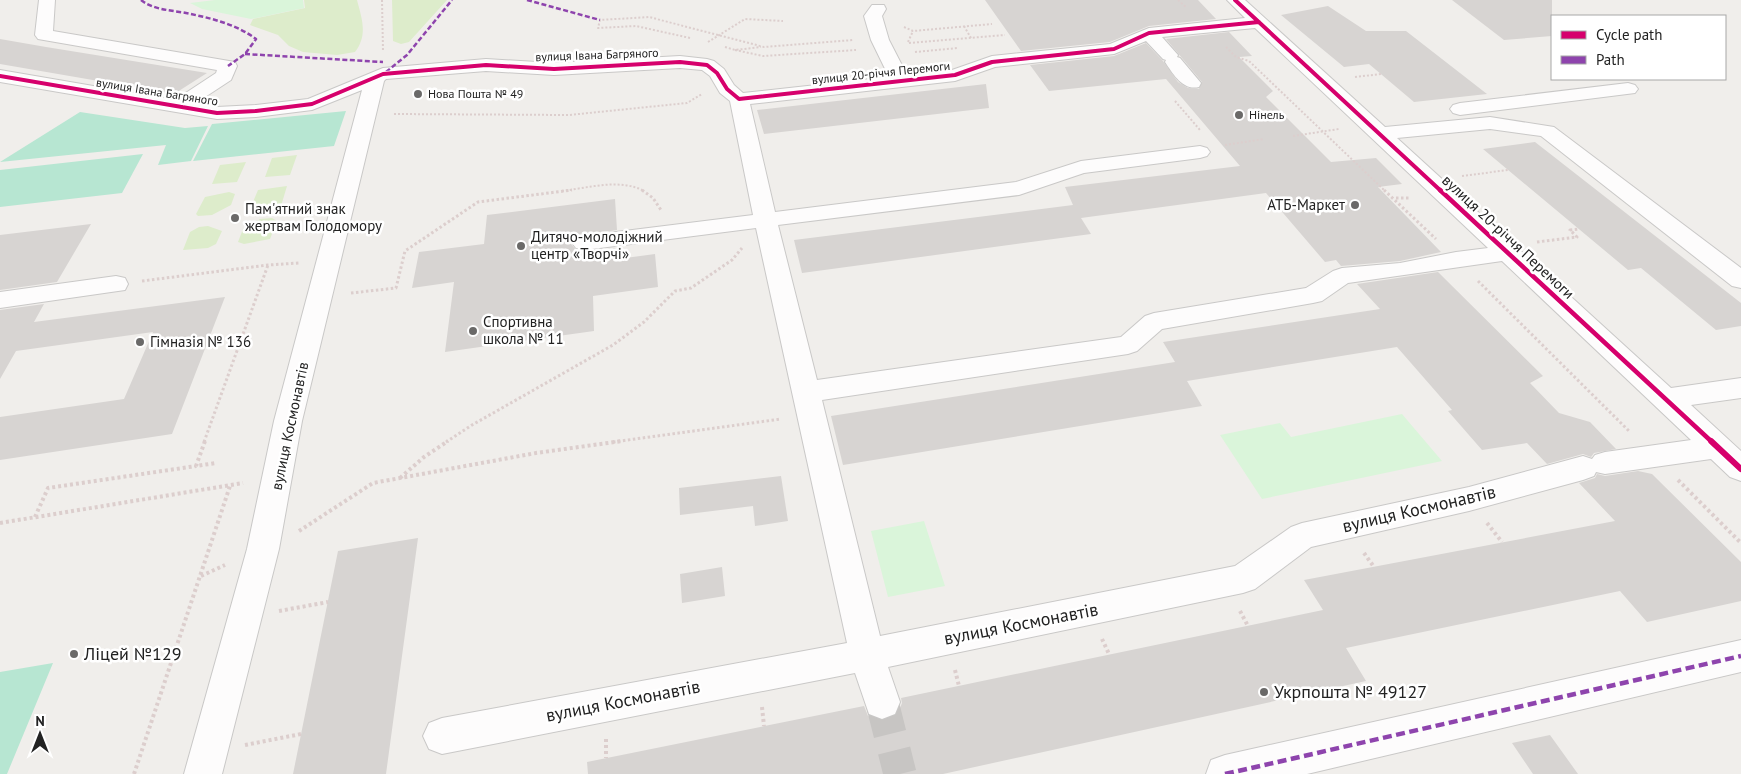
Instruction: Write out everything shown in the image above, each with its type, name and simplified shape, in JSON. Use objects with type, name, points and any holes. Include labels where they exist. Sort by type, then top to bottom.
[{"type":"street","points":[[47,0],[44,35],[228,66],[224,76],[177,107]]},
{"type":"street","name":"вулиця 20-річчя Перемоги","points":[[1235,0],[1741,469]]},
{"type":"street","points":[[879,7],[880,40],[900,81]]},
{"type":"street","name":"вулиця 20-річчя Перемоги","points":[[733,94],[955,76],[992,62],[1114,49],[1149,33],[1259,22]]},
{"type":"street","points":[[1149,33],[1192,83]]},
{"type":"street","name":"вулиця Івана Багряного","points":[[0,76],[217,113],[256,111],[312,104],[379,76],[486,65],[554,69],[680,62],[707,65],[717,73],[733,94]]},
{"type":"street","name":"вулиця Космонавтів","points":[[206,763],[263,549],[288,421],[365,114],[379,76]]},
{"type":"street","points":[[1373,128],[1404,116],[1628,89]]},
{"type":"street","points":[[733,94],[766,221],[868,655],[882,702]]},
{"type":"street","points":[[1373,128],[1490,123],[1547,131],[1741,280]]},
{"type":"street","points":[[584,243],[1018,188],[1081,167],[1208,150]]},
{"type":"street","points":[[806,392],[1128,345],[1154,322],[1313,295],[1342,276],[1403,269],[1506,253]]},
{"type":"street","points":[[0,300],[116,284]]},
{"type":"street","points":[[1665,399],[1741,388]]},
{"type":"street","name":"вулиця Космонавтів","points":[[442,736],[868,655],[1243,579],[1302,536],[1469,499],[1594,466],[1717,447]]},
{"type":"street","points":[[1225,774],[1741,656]]},
{"type":"path","points":[[379,76],[382,0]]},
{"type":"path","points":[[879,7],[913,31],[992,24]]},
{"type":"path","points":[[690,38],[636,26],[598,28],[600,20],[649,17],[764,47]]},
{"type":"path","points":[[701,47],[745,19],[783,21]]},
{"type":"path","points":[[964,26],[971,38]]},
{"type":"path","points":[[907,43],[913,31]]},
{"type":"path","points":[[708,42],[735,50],[802,43]]},
{"type":"path","points":[[1348,78],[1381,74]]},
{"type":"path","points":[[1192,83],[1169,94],[1208,150],[1226,144],[1264,139]]},
{"type":"path","points":[[365,114],[569,115],[687,103],[704,93],[733,94]]},
{"type":"path","points":[[1293,136],[1373,128]]},
{"type":"path","points":[[1457,176],[1508,170]]},
{"type":"path","points":[[320,296],[396,288],[405,251],[478,202],[615,184],[630,184],[639,187],[656,200],[661,209],[665,232]]},
{"type":"path","points":[[1395,198],[1408,197]]},
{"type":"path","points":[[399,478],[424,457],[472,425],[613,345],[644,322],[675,291],[691,288],[732,260],[766,221]]},
{"type":"path","points":[[1532,243],[1577,236],[1570,230],[1579,229]]},
{"type":"path","points":[[116,284],[330,259]]},
{"type":"path","points":[[196,466],[268,265]]},
{"type":"path","points":[[200,576],[290,537],[373,483],[536,453],[787,418],[806,392]]},
{"type":"path","points":[[35,517],[48,488],[216,463]]},
{"type":"path","points":[[0,523],[278,478]]},
{"type":"path","points":[[134,774],[230,486]]},
{"type":"path","points":[[245,617],[328,602]]},
{"type":"path","points":[[206,763],[301,734]]},
{"type":"green space","points":[[215,0],[303,0],[304,8],[251,19],[202,9],[190,3]]},
{"type":"green space","points":[[304,0],[357,0],[363,33],[355,52],[337,55],[303,52],[289,46],[278,35],[250,25],[253,19],[305,8]]},
{"type":"green space","points":[[392,0],[447,0],[409,42],[401,44],[393,41]]},
{"type":"green space","points":[[346,111],[334,146],[193,161],[212,124]]},
{"type":"green space","points":[[80,112],[185,128],[208,126],[191,161],[158,165],[166,145],[0,162]]},
{"type":"green space","points":[[143,154],[122,193],[0,207],[0,170]]},
{"type":"green space","points":[[297,155],[290,175],[265,177],[272,158]]},
{"type":"green space","points":[[246,162],[237,182],[212,184],[220,165]]},
{"type":"green space","points":[[287,186],[281,206],[262,209],[253,202],[258,190]]},
{"type":"green space","points":[[229,192],[235,194],[231,205],[212,215],[198,216],[196,214],[205,197]]},
{"type":"green space","points":[[272,218],[277,221],[270,239],[244,244],[238,242],[243,229],[260,219]]},
{"type":"green space","points":[[208,226],[222,231],[216,244],[208,248],[183,250],[190,232],[199,227]]},
{"type":"green space","points":[[1402,414],[1442,461],[1262,499],[1220,435],[1280,423],[1291,437]]},
{"type":"green space","points":[[924,521],[945,586],[888,597],[871,531]]},
{"type":"green space","points":[[53,663],[7,774],[0,774],[0,672]]},
{"type":"building","points":[[985,0],[1198,0],[1216,19],[1149,26],[1110,42],[1021,51]]},
{"type":"building","points":[[1452,0],[1552,0],[1551,36],[1504,40]]},
{"type":"building","points":[[1328,6],[1366,31],[1406,31],[1487,94],[1414,102],[1369,64],[1344,67],[1281,15]]},
{"type":"building","points":[[1229,32],[1252,56],[1239,57],[1273,91],[1266,97],[1331,162],[1376,158],[1402,184],[1378,187],[1441,252],[1400,261],[1341,266],[1336,260],[1325,262],[1266,193],[1081,218],[1091,234],[802,273],[794,240],[1073,205],[1065,187],[1240,166],[1166,79],[1049,91],[1030,65],[1114,56],[1146,43],[1163,61],[1178,82],[1188,88],[1199,89],[1202,82],[1166,39]]},
{"type":"building","points":[[0,39],[207,73],[174,94],[0,64]]},
{"type":"building","points":[[986,84],[989,108],[764,134],[757,110]]},
{"type":"building","points":[[1535,142],[1741,303],[1741,326],[1716,330],[1641,268],[1628,270],[1483,149]]},
{"type":"building","points":[[615,199],[617,230],[576,236],[571,244],[576,250],[584,252],[618,248],[618,259],[655,254],[658,287],[593,296],[594,331],[445,352],[454,282],[412,288],[419,252],[484,244],[487,215]]},
{"type":"building","points":[[91,224],[57,282],[0,290],[0,235]]},
{"type":"building","points":[[1438,272],[1543,376],[1530,383],[1559,413],[1590,422],[1616,449],[1594,453],[1591,457],[1583,454],[1547,464],[1527,443],[1482,450],[1448,411],[1452,410],[1397,347],[1187,381],[1202,406],[843,465],[831,416],[1175,362],[1163,342],[1380,309],[1357,284]]},
{"type":"building","points":[[225,297],[172,434],[0,460],[0,417],[124,399],[153,332],[16,351],[0,379],[0,310],[44,304],[34,322]]},
{"type":"building","points":[[1638,471],[1652,474],[1741,562],[1741,601],[1647,622],[1620,591],[1346,648],[1366,681],[943,774],[588,774],[587,762],[864,706],[868,716],[883,721],[897,715],[902,703],[901,698],[1323,610],[1304,580],[1615,521],[1579,483],[1595,478],[1597,474],[1605,476]]},
{"type":"building","points":[[781,476],[788,521],[755,526],[753,506],[680,515],[679,488]]},
{"type":"building","points":[[418,538],[386,774],[293,774],[338,551]]},
{"type":"building","points":[[722,567],[725,596],[682,603],[680,574]]},
{"type":"building","points":[[1550,735],[1578,774],[1533,774],[1512,743]]},
{"type":"tunnel","points":[[882,702],[900,774]]},
{"type":"marked path","points":[[141,0],[155,8],[222,23],[242,30],[256,39],[245,54],[228,66]]},
{"type":"marked path","points":[[386,72],[407,55],[452,0]]},
{"type":"marked path","points":[[527,0],[600,20]]},
{"type":"marked path","points":[[245,54],[383,62]]},
{"type":"marked path","points":[[1225,774],[1741,656]]},
{"type":"cycle path","points":[[1235,0],[1741,469]]},
{"type":"cycle path","points":[[0,76],[217,113],[256,111],[312,104],[383,74],[486,65],[554,69],[680,62],[707,65],[717,73],[727,89],[739,99],[955,75],[992,62],[1114,49],[1149,33],[1259,22]]},
{"type":"place","name":"Нова Пошта № 49","points":[[418,94]]},
{"type":"place","name":"Нінель","points":[[1239,115]]},
{"type":"place","name":"АТБ-Маркет","points":[[1355,205]]},
{"type":"place","name":"Пам'ятний знак жертвам Голодомору","points":[[235,218]]},
{"type":"place","name":"Дитячо-молодіжний центр «Творчі»","points":[[521,246]]},
{"type":"place","name":"Спортивна школа № 11","points":[[473,331]]},
{"type":"place","name":"Гімназія № 136","points":[[140,342]]},
{"type":"place","name":"Ліцей №129","points":[[74,654]]},
{"type":"place","name":"Укрпошта № 49127","points":[[1264,692]]}]
